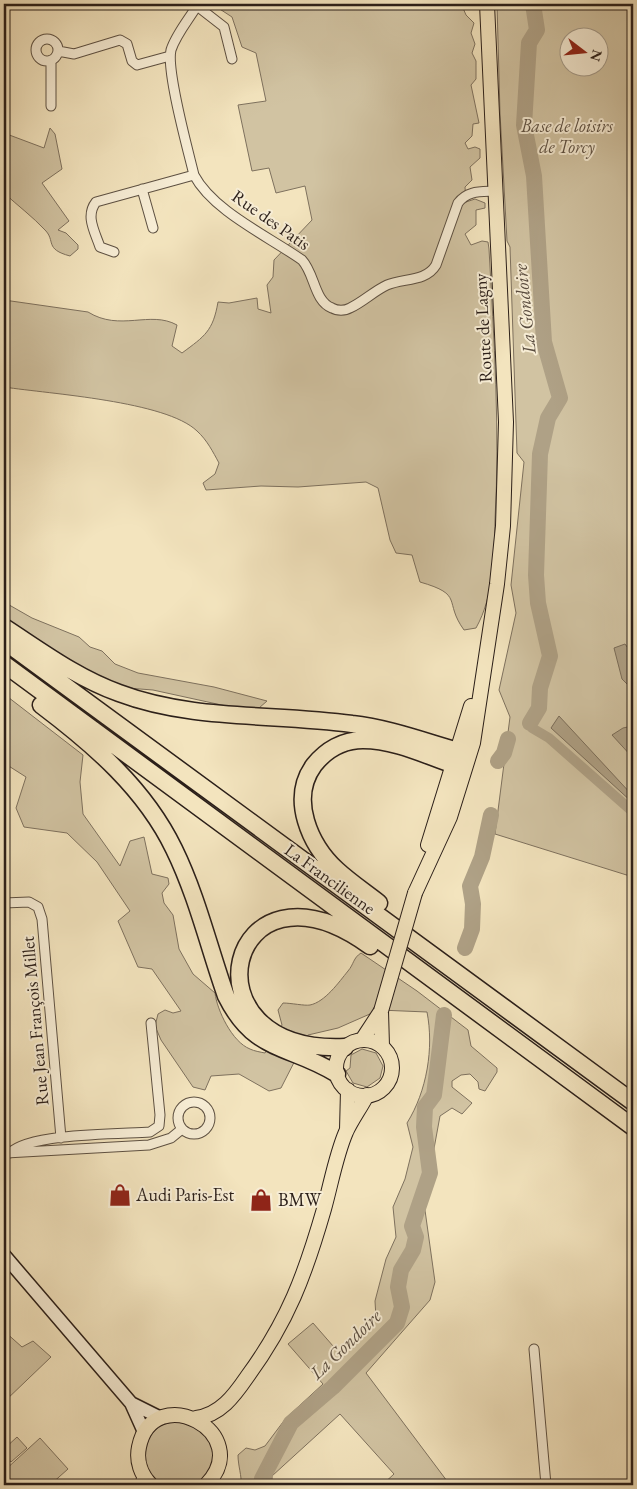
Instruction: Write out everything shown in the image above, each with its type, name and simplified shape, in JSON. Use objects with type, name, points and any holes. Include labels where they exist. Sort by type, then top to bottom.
[{"type":"highway","points":[[4,627],[79,675],[120,694],[142,701],[196,712],[352,724],[392,732],[461,763]]},
{"type":"highway","name":"La Francilienne","points":[[4,641],[633,1102]]},
{"type":"highway","name":"La Francilienne","points":[[4,664],[633,1127]]},
{"type":"highway","points":[[4,677],[89,742],[145,801],[175,850],[189,884],[226,996],[246,1028],[265,1042],[321,1064],[337,1074]]},
{"type":"highway","points":[[441,962],[432,943],[337,870],[323,854],[307,826],[302,800],[307,778],[316,762],[326,752],[346,743],[361,740],[386,743],[461,763]]},
{"type":"highway","points":[[345,1047],[318,1046],[290,1038],[260,1022],[252,1013],[242,996],[238,978],[241,958],[252,937],[278,920],[296,917],[313,918],[328,922],[348,932],[387,958],[410,963]]},
{"type":"main road","name":"Route de Lagny","points":[[381,1011],[415,893],[450,817],[486,649],[500,565],[506,471],[487,4]]},
{"type":"main road","points":[[362,1040],[381,1011]]},
{"type":"main road","points":[[381,1011],[382,1046]]},
{"type":"main road","points":[[362,1040],[374,1041],[382,1046],[390,1057],[391,1074],[382,1088],[367,1095],[357,1095],[341,1083],[337,1074],[338,1060],[345,1047],[362,1040]]},
{"type":"main road","points":[[346,1131],[348,1090]]},
{"type":"main road","points":[[211,1482],[218,1457],[215,1437],[217,1419],[265,1352],[296,1295],[346,1131],[367,1095]]},
{"type":"main road","points":[[4,1255],[131,1403],[144,1432],[138,1457],[144,1482]]},
{"type":"main road","points":[[131,1403],[162,1418]]},
{"type":"main road","points":[[144,1432],[162,1418],[176,1415],[196,1418],[206,1417],[224,1407]]},
{"type":"main road","points":[[196,1418],[207,1426],[215,1437]]},
{"type":"street","points":[[58,51],[74,54],[120,40],[127,44],[132,61],[137,65],[170,56],[176,40],[198,5],[224,27],[232,59]]},
{"type":"street","points":[[51,60],[44,61],[38,57],[36,50],[38,43],[44,39],[50,40],[56,44],[58,51]]},
{"type":"street","points":[[51,106],[51,60],[58,51]]},
{"type":"street","name":"Rue des Patis","points":[[170,56],[172,76],[194,175],[200,186],[213,200],[286,249],[307,266],[324,304],[336,310],[350,308],[387,285],[430,273],[436,266],[458,203],[462,198],[476,192],[496,191]]},
{"type":"street","points":[[114,252],[100,246],[90,218],[96,202],[194,175]]},
{"type":"street","points":[[142,189],[153,228]]},
{"type":"street","name":"Rue Jean François Millet","points":[[4,903],[30,902],[38,906],[42,919],[61,1138]]},
{"type":"street","points":[[7,1152],[25,1144],[61,1138],[150,1132],[159,1126],[160,1116],[151,1023]]},
{"type":"street","points":[[7,1152],[149,1145],[171,1138],[182,1129]]},
{"type":"street","points":[[534,1349],[546,1485]]},
{"type":"green space","points":[[212,4],[465,4],[463,8],[466,15],[474,23],[471,33],[475,44],[472,53],[476,61],[476,79],[471,85],[479,123],[473,124],[472,136],[465,143],[468,149],[475,147],[480,149],[480,158],[470,167],[472,180],[465,187],[466,202],[475,199],[485,203],[485,208],[476,210],[476,225],[465,234],[471,245],[482,241],[488,242],[497,418],[492,575],[486,603],[476,628],[464,630],[448,595],[443,591],[420,582],[412,555],[396,553],[390,540],[378,488],[366,482],[298,487],[261,486],[206,490],[203,483],[215,474],[219,463],[210,446],[201,435],[182,421],[160,412],[106,400],[4,387],[4,300],[88,312],[100,318],[112,320],[156,319],[167,321],[177,325],[172,346],[182,353],[207,332],[214,320],[218,302],[229,303],[257,298],[258,309],[271,313],[267,285],[273,277],[274,260],[312,220],[305,186],[276,193],[269,168],[252,171],[238,105],[266,101],[256,53],[242,47],[232,17]]},
{"type":"green space","name":"Base de loisirs de Torcy","points":[[497,4],[633,4],[633,877],[495,834],[510,717],[499,690],[516,613],[511,585],[524,462],[517,453],[510,247],[507,241],[500,113]]},
{"type":"green space","points":[[50,128],[55,134],[62,169],[42,183],[69,221],[58,230],[66,233],[78,245],[78,249],[70,256],[57,251],[45,230],[4,193],[4,133],[44,148]]},
{"type":"green space","points":[[4,602],[32,618],[79,637],[90,647],[102,651],[115,664],[138,673],[214,687],[267,701],[259,708],[249,711],[153,690],[127,688],[87,672],[36,641],[4,616]]},
{"type":"green space","points":[[4,694],[83,755],[80,782],[83,814],[120,866],[130,841],[144,837],[152,874],[168,878],[169,884],[162,893],[164,903],[173,915],[179,949],[193,974],[215,993],[226,1025],[243,1045],[265,1053],[282,1025],[278,1010],[283,1003],[310,1005],[321,1000],[336,986],[356,957],[361,953],[417,991],[468,1030],[471,1046],[497,1068],[497,1072],[485,1091],[479,1089],[478,1082],[470,1074],[461,1075],[452,1081],[452,1087],[472,1103],[462,1114],[452,1108],[440,1116],[424,1203],[435,1282],[430,1300],[366,1373],[450,1485],[382,1485],[394,1474],[340,1414],[272,1476],[272,1485],[241,1485],[238,1459],[238,1455],[246,1448],[255,1450],[265,1446],[286,1418],[323,1384],[288,1344],[313,1323],[340,1354],[376,1318],[375,1301],[386,1259],[396,1237],[393,1207],[405,1179],[413,1147],[407,1123],[420,1097],[427,1069],[430,1040],[427,1012],[379,1010],[338,1028],[308,1035],[281,1088],[269,1091],[239,1074],[211,1076],[205,1090],[193,1087],[161,1040],[155,1026],[158,1014],[165,1010],[173,1013],[181,1011],[152,969],[138,967],[118,921],[130,911],[97,862],[67,833],[24,827],[16,808],[26,777],[4,763]]},
{"type":"green space","points":[[362,1049],[376,1053],[383,1066],[380,1078],[367,1087],[353,1083],[346,1071],[350,1068],[351,1055]]},
{"type":"green space","points":[[4,1331],[22,1347],[33,1341],[51,1357],[4,1402]]},
{"type":"green space","points":[[184,1421],[203,1431],[210,1439],[213,1453],[210,1468],[207,1475],[197,1485],[172,1487],[158,1484],[147,1472],[145,1465],[144,1456],[148,1440],[152,1433],[161,1426],[167,1423]]},
{"type":"green space","points":[[17,1437],[27,1448],[11,1462],[4,1454],[4,1449]]},
{"type":"green space","points":[[40,1438],[68,1469],[50,1485],[6,1485],[4,1483],[4,1471]]},
{"type":"shaded area","points":[[625,644],[633,655],[633,690],[622,679],[614,648]]},
{"type":"shaded area","points":[[559,716],[633,796],[633,803],[551,728]]},
{"type":"shaded area","points":[[632,726],[633,758],[612,735],[623,728]]},
{"type":"waterway","name":"La Gondoire","points":[[530,723],[539,708],[540,688],[550,656],[538,603],[536,575],[540,454],[548,418],[560,398],[544,342],[534,176],[524,125],[529,43],[537,30],[533,4]]},
{"type":"waterway","points":[[530,723],[532,728],[549,738],[633,812]]},
{"type":"waterway","name":"La Gondoire","points":[[498,761],[504,753],[508,739]]},
{"type":"waterway","name":"La Gondoire","points":[[465,948],[472,929],[473,904],[470,886],[482,857],[491,815]]},
{"type":"waterway","name":"La Gondoire","points":[[261,1485],[262,1479],[291,1423],[333,1387],[397,1323],[402,1307],[398,1287],[401,1270],[413,1250],[416,1237],[412,1226],[430,1173],[424,1127],[425,1107],[434,1095],[444,1015]]},
{"type":"place","name":"Audi Paris-Est","points":[[120,1195]]},
{"type":"place","name":"BMW","points":[[261,1200]]}]
